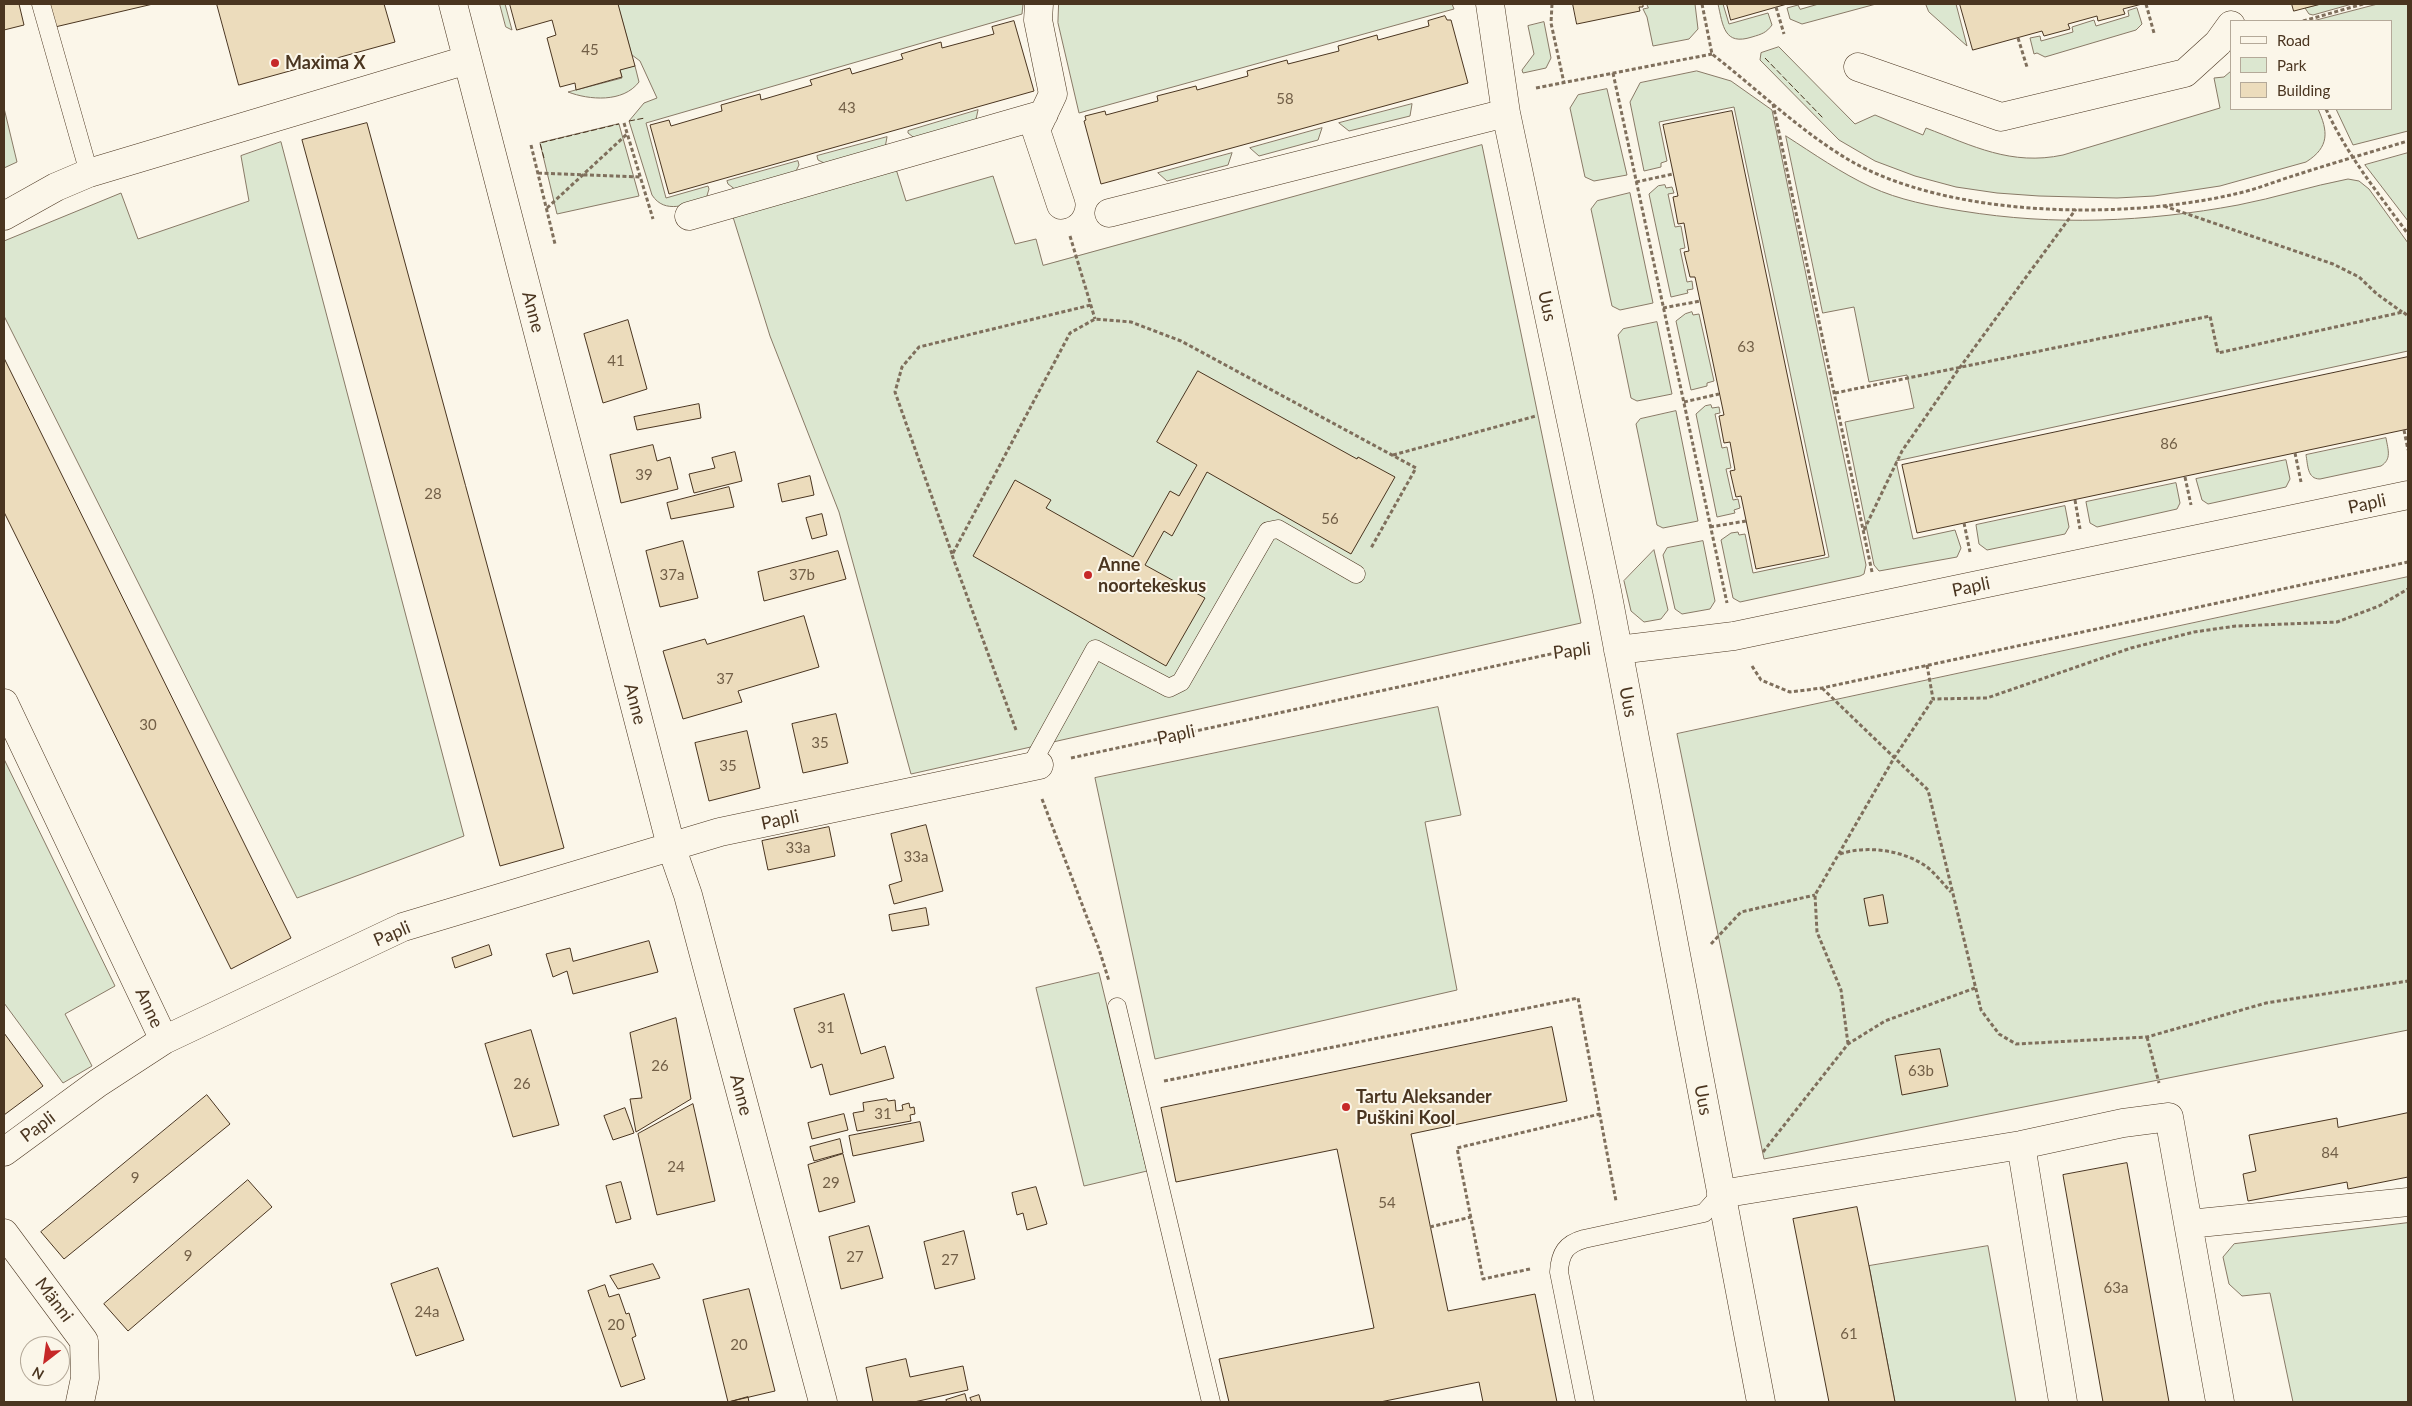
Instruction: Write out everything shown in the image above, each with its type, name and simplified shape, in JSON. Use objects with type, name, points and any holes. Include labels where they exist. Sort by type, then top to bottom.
[{"type":"street","name":"Anne","points":[[453,4],[671,846],[688,896],[823,1402]]},
{"type":"street","points":[[1039,4],[1038,20],[1052,94],[1036,130],[1060,205]]},
{"type":"street","name":"Uus","points":[[1490,4],[1506,113],[1618,650],[1761,1402]]},
{"type":"street","points":[[2234,20],[2239,11],[2236,4]]},
{"type":"street","points":[[1858,67],[2001,117],[2185,73],[2218,43],[2230,26]]},
{"type":"street","points":[[4,216],[56,187],[89,174],[467,60]]},
{"type":"street","points":[[1109,213],[1506,113]]},
{"type":"street","points":[[689,216],[1044,114]]},
{"type":"street","name":"Papli","points":[[1618,650],[1734,636],[2408,496]]},
{"type":"street","name":"Anne","points":[[4,703],[164,1040]]},
{"type":"street","name":"Papli","points":[[4,1152],[98,1083],[164,1040],[403,927],[720,832],[1034,766]]},
{"type":"street","points":[[1721,1194],[2021,1145],[2123,1123],[2168,1117],[2220,1402]]},
{"type":"street","points":[[2021,1145],[2063,1402]]},
{"type":"street","points":[[2188,1224],[2408,1202]]},
{"type":"street","name":"Männi","points":[[4,1233],[84,1341],[85,1378],[80,1402]]},
{"type":"lane","points":[[41,4],[89,174]]},
{"type":"lane","points":[[1034,766],[1095,649],[1169,688],[1180,682],[1268,531],[1278,529],[1356,574]]},
{"type":"lane","points":[[1117,1007],[1210,1402]]},
{"type":"lane","points":[[1585,1402],[1559,1272],[1560,1263],[1566,1248],[1573,1242],[1704,1213],[1721,1194]]},
{"type":"path","points":[[1552,4],[1551,23],[1564,83]]},
{"type":"path","points":[[1702,4],[1712,54],[1773,103],[1850,160],[1889,178],[1930,193],[2019,207],[2077,208],[2161,205],[2236,194],[2408,141]]},
{"type":"path","points":[[2146,4],[2154,33]]},
{"type":"path","points":[[2306,20],[2363,4]]},
{"type":"path","points":[[1776,7],[1784,34]]},
{"type":"path","points":[[2018,38],[2027,67]]},
{"type":"path","points":[[1506,113],[1526,90],[1712,54]]},
{"type":"path","points":[[1613,74],[1734,636],[1761,680],[1790,692],[1822,688],[2408,562]]},
{"type":"path","points":[[1773,103],[1881,606]]},
{"type":"path","points":[[2326,110],[2339,138],[2408,234]]},
{"type":"path","points":[[624,123],[654,222]]},
{"type":"path","points":[[547,208],[628,134]]},
{"type":"path","points":[[531,145],[555,244]]},
{"type":"path","points":[[538,172],[641,177]]},
{"type":"path","points":[[1636,182],[1673,174]]},
{"type":"path","points":[[1060,205],[1095,320]]},
{"type":"path","points":[[2161,205],[2333,264],[2359,277],[2377,294],[2408,316]]},
{"type":"path","points":[[1864,530],[1902,451],[2077,208]]},
{"type":"path","points":[[1663,308],[1700,301]]},
{"type":"path","points":[[1090,305],[919,347],[902,366],[895,392],[952,555],[1034,766],[1099,949],[1117,1007]]},
{"type":"path","points":[[1835,393],[2210,316],[2218,353],[2402,312]]},
{"type":"path","points":[[952,555],[1070,333],[1095,320],[1131,322],[1181,340],[1416,468],[1356,574]]},
{"type":"path","points":[[1684,402],[1719,394]]},
{"type":"path","points":[[1393,455],[1568,408]]},
{"type":"path","points":[[2404,430],[2408,450]]},
{"type":"path","points":[[2295,453],[2301,484]]},
{"type":"path","points":[[2185,477],[2191,507]]},
{"type":"path","points":[[2075,500],[2080,531]]},
{"type":"path","points":[[1710,527],[1746,521]]},
{"type":"path","points":[[1964,523],[1970,554]]},
{"type":"path","points":[[1933,699],[1987,698],[2122,651],[2194,632],[2236,626],[2337,622],[2379,606],[2408,589]]},
{"type":"path","name":"Papli","points":[[1034,766],[1581,647],[1618,650]]},
{"type":"path","points":[[1848,1044],[1841,990],[1817,932],[1815,895],[1894,758],[1933,699],[1927,665]]},
{"type":"path","points":[[1822,688],[1928,790],[1981,1010],[1999,1034],[2016,1044],[2147,1037],[2266,1003],[2408,981]]},
{"type":"path","points":[[1839,855],[1864,849],[1898,853],[1926,866],[1952,893]]},
{"type":"path","points":[[1711,944],[1741,912],[1815,895]]},
{"type":"path","points":[[1763,1152],[1848,1044],[1885,1021],[1975,988]]},
{"type":"path","points":[[1136,1087],[1578,998],[1622,1231]]},
{"type":"path","points":[[2147,1037],[2168,1117]]},
{"type":"path","points":[[1560,1263],[1483,1279],[1457,1148],[1600,1114]]},
{"type":"path","points":[[1430,1227],[1471,1217]]},
{"type":"green space","points":[[500,4],[505,4],[512,30],[506,27]]},
{"type":"green space","points":[[618,4],[1023,4],[1022,14],[646,123],[666,198],[708,186],[709,189],[706,199],[684,205],[670,206],[663,205],[652,195],[629,121],[644,103],[657,98],[640,61],[632,55]]},
{"type":"green space","points":[[1059,4],[1452,4],[1454,9],[1079,113],[1058,23]]},
{"type":"green space","points":[[1647,4],[1695,4],[1698,29],[1689,39],[1653,46],[1647,17],[1643,9],[1648,8]]},
{"type":"green space","points":[[1718,4],[1723,4],[1729,24],[1768,13],[1772,25],[1761,34],[1736,39],[1726,32],[1721,20]]},
{"type":"green space","points":[[1819,4],[1876,4],[1802,24],[1790,19],[1787,8],[1798,5],[1800,9]]},
{"type":"green space","points":[[1926,4],[1956,4],[1967,46],[1929,12]]},
{"type":"green space","points":[[2321,4],[2352,4],[2313,15],[2309,14],[2305,8]]},
{"type":"green space","points":[[2378,4],[2408,4],[2408,131],[2353,145],[2336,110],[2392,110],[2392,20],[2317,20]]},
{"type":"green space","points":[[2137,8],[2142,24],[2136,30],[2045,57],[2037,53],[2034,54],[2030,38],[2040,36],[2041,41],[2073,32],[2072,27],[2094,20],[2096,26],[2129,16],[2128,11]]},
{"type":"green space","points":[[1544,22],[1551,58],[1546,68],[1523,73],[1522,70],[1534,54],[1528,26]]},
{"type":"green space","points":[[1779,47],[1855,124],[1875,115],[1923,135],[1926,128],[1976,147],[2009,156],[2044,158],[2063,155],[2220,108],[2214,78],[2224,77],[2230,72],[2230,110],[2318,110],[2324,124],[2325,138],[2319,150],[2306,162],[2220,186],[2154,196],[2117,198],[2039,196],[1997,193],[1956,187],[1915,176],[1875,161],[1839,140],[1760,60],[1761,53]]},
{"type":"green space","points":[[635,66],[639,82],[624,94],[615,97],[595,98],[568,92],[622,78],[620,70]]},
{"type":"green space","points":[[1697,71],[1731,81],[1772,110],[1866,565],[1864,574],[1860,576],[1740,602],[1733,598],[1721,540],[1731,533],[1745,534],[1753,573],[1829,557],[1734,107],[1659,122],[1667,161],[1661,163],[1661,167],[1644,171],[1630,102],[1640,83]]},
{"type":"green space","points":[[1607,89],[1627,175],[1594,181],[1585,177],[1570,108],[1578,95]]},
{"type":"green space","points":[[1412,104],[1410,116],[1349,131],[1339,123]]},
{"type":"green space","points":[[4,108],[17,162],[4,168]]},
{"type":"green space","points":[[978,110],[975,124],[917,140],[908,133],[908,131]]},
{"type":"green space","points":[[619,124],[639,196],[557,214],[540,143]]},
{"type":"green space","points":[[1322,128],[1318,140],[1259,156],[1250,148]]},
{"type":"green space","points":[[1786,136],[1849,176],[1893,196],[1950,209],[2031,219],[2100,220],[2204,211],[2266,199],[2348,179],[2359,181],[2369,189],[2408,243],[2408,351],[1896,461],[1913,539],[1955,530],[1961,548],[1957,557],[1879,571],[1874,565],[1845,422],[1914,408],[1907,375],[1869,382],[1854,307],[1823,313]]},
{"type":"green space","points":[[887,137],[885,148],[826,164],[818,160],[817,156]]},
{"type":"green space","points":[[281,142],[464,836],[297,898],[4,316],[4,241],[121,193],[138,239],[249,201],[241,156]]},
{"type":"green space","points":[[1482,145],[1581,623],[911,774],[839,512],[770,336],[733,217],[896,169],[906,201],[993,176],[1015,244],[1036,239],[1043,265]]},
{"type":"green space","points":[[1232,153],[1228,165],[1167,181],[1158,173]]},
{"type":"green space","points":[[2408,153],[2408,221],[2365,165]]},
{"type":"green space","points":[[798,161],[799,165],[795,173],[736,190],[727,181]]},
{"type":"green space","points":[[1665,185],[1666,188],[1672,187],[1674,193],[1668,194],[1675,227],[1681,226],[1685,248],[1680,249],[1687,282],[1692,281],[1693,289],[1687,290],[1688,293],[1671,297],[1649,194],[1658,186]]},
{"type":"green space","points":[[1630,193],[1653,303],[1620,310],[1612,306],[1591,209],[1597,201]]},
{"type":"green space","points":[[1692,312],[1693,315],[1699,314],[1714,381],[1707,383],[1707,386],[1691,390],[1676,321],[1685,314]]},
{"type":"green space","points":[[1657,322],[1672,394],[1637,401],[1631,398],[1618,335],[1623,329]]},
{"type":"green space","points":[[1711,405],[1712,408],[1719,407],[1720,413],[1715,414],[1722,448],[1727,447],[1731,468],[1726,469],[1733,500],[1738,499],[1740,508],[1734,510],[1735,513],[1717,517],[1696,414],[1705,406]]},
{"type":"green space","points":[[1676,411],[1698,521],[1663,528],[1657,525],[1636,424],[1640,419]]},
{"type":"green space","points":[[2386,438],[2388,457],[2381,466],[2320,479],[2310,474],[2306,455]]},
{"type":"green space","points":[[2286,460],[2290,479],[2286,487],[2208,504],[2202,500],[2196,479]]},
{"type":"green space","points":[[2176,483],[2180,503],[2177,509],[2097,527],[2090,523],[2086,502]]},
{"type":"green space","points":[[2065,506],[2069,527],[2065,534],[1987,550],[1979,544],[1976,525]]},
{"type":"green space","points":[[1703,541],[1715,601],[1710,609],[1682,614],[1675,609],[1663,555],[1667,548]]},
{"type":"green space","points":[[1654,550],[1668,610],[1661,619],[1644,622],[1631,611],[1624,581]]},
{"type":"green space","points":[[2408,577],[2408,1030],[1764,1159],[1677,734]]},
{"type":"green space","points":[[1438,707],[1461,815],[1425,822],[1457,990],[1155,1059],[1095,778]]},
{"type":"green space","points":[[4,759],[115,986],[65,1014],[92,1066],[63,1083],[4,1003]]},
{"type":"green space","points":[[1099,973],[1147,1171],[1084,1186],[1036,988]]},
{"type":"green space","points":[[2408,1223],[2408,1402],[2293,1402],[2270,1293],[2242,1296],[2229,1284],[2223,1257],[2234,1244]]},
{"type":"green space","points":[[1988,1246],[2016,1402],[1895,1402],[1869,1266]]},
{"type":"building","points":[[4,4],[19,4],[24,25],[4,30]]},
{"type":"building","points":[[50,4],[153,4],[55,27]]},
{"type":"building","name":"Maxima X","points":[[217,4],[384,4],[395,42],[239,85]]},
{"type":"building","points":[[510,4],[618,4],[635,66],[620,70],[622,77],[576,90],[575,83],[560,87],[547,38],[556,35],[552,20],[517,30]]},
{"type":"building","points":[[1573,4],[1643,4],[1643,7],[1639,7],[1640,11],[1577,24]]},
{"type":"building","points":[[1727,4],[1787,4],[1731,20]]},
{"type":"building","points":[[1960,4],[2142,4],[2123,9],[2125,14],[2098,21],[2097,16],[2068,24],[2070,29],[2044,36],[2042,31],[1973,50]]},
{"type":"building","points":[[2292,4],[2321,4],[2294,11]]},
{"type":"building","points":[[1445,16],[1447,20],[1451,20],[1468,83],[1101,184],[1084,121],[1086,120],[1085,116],[1105,111],[1106,115],[1158,101],[1157,96],[1196,86],[1197,90],[1248,76],[1247,71],[1287,60],[1288,64],[1339,51],[1338,46],[1377,35],[1378,40],[1429,26],[1428,21]]},
{"type":"building","points":[[1014,21],[1034,91],[669,194],[650,125],[669,120],[671,126],[722,111],[721,105],[760,94],[761,100],[812,85],[810,80],[850,68],[852,74],[903,59],[901,54],[941,42],[942,48],[994,34],[992,27]]},
{"type":"building","points":[[1732,111],[1825,555],[1756,569],[1741,496],[1736,497],[1730,471],[1735,470],[1730,442],[1724,443],[1719,416],[1724,415],[1695,277],[1690,277],[1684,252],[1689,251],[1684,223],[1678,224],[1673,197],[1678,196],[1663,125]]},
{"type":"building","points":[[367,123],[564,848],[500,866],[302,140]]},
{"type":"building","points":[[628,320],[647,389],[603,403],[584,334]]},
{"type":"building","points":[[2408,357],[2408,429],[1917,533],[1902,465]]},
{"type":"building","points":[[4,358],[291,938],[231,969],[4,512]]},
{"type":"building","points":[[1198,371],[1357,459],[1358,457],[1395,477],[1351,554],[1207,472],[1172,536],[1164,531],[1145,565],[1205,598],[1166,666],[973,556],[1015,480],[1051,500],[1046,508],[1133,557],[1170,491],[1179,496],[1197,465],[1157,442]]},
{"type":"building","points":[[699,404],[701,418],[637,430],[634,417]]},
{"type":"building","points":[[653,445],[657,461],[670,457],[678,489],[621,503],[610,455]]},
{"type":"building","points":[[735,452],[742,481],[694,493],[689,474],[715,468],[712,458]]},
{"type":"building","points":[[810,476],[814,495],[782,502],[778,484]]},
{"type":"building","points":[[729,487],[734,507],[671,519],[667,503]]},
{"type":"building","points":[[822,514],[827,535],[812,539],[806,518]]},
{"type":"building","points":[[683,541],[698,598],[660,607],[646,551]]},
{"type":"building","points":[[838,551],[846,579],[764,601],[758,572]]},
{"type":"building","points":[[804,616],[819,667],[738,691],[742,702],[683,719],[663,651],[705,639],[707,644]]},
{"type":"building","points":[[836,714],[848,763],[803,773],[792,724]]},
{"type":"building","points":[[747,731],[760,788],[709,801],[695,743]]},
{"type":"building","points":[[926,825],[943,891],[894,904],[889,885],[902,881],[891,834]]},
{"type":"building","points":[[829,827],[835,856],[768,870],[762,841]]},
{"type":"building","points":[[1883,895],[1888,923],[1869,926],[1864,899]]},
{"type":"building","points":[[926,908],[929,925],[892,931],[889,915]]},
{"type":"building","points":[[649,941],[658,972],[573,994],[567,971],[553,977],[546,954],[570,948],[573,961]]},
{"type":"building","points":[[489,945],[492,955],[455,968],[452,958]]},
{"type":"building","points":[[844,994],[861,1054],[885,1046],[894,1078],[830,1095],[822,1064],[811,1068],[794,1009]]},
{"type":"building","points":[[676,1018],[691,1099],[636,1132],[630,1099],[642,1098],[630,1033]]},
{"type":"building","name":"Tartu Aleksander Puškini Kool","points":[[1552,1027],[1567,1101],[1411,1134],[1448,1311],[1535,1294],[1557,1402],[1483,1402],[1479,1382],[1380,1402],[1229,1402],[1219,1359],[1374,1328],[1337,1149],[1176,1182],[1161,1108]]},
{"type":"building","points":[[531,1030],[559,1125],[513,1137],[485,1044]]},
{"type":"building","points":[[4,1033],[43,1086],[4,1115]]},
{"type":"building","points":[[1940,1049],[1948,1086],[1902,1095],[1895,1056]]},
{"type":"building","points":[[207,1095],[230,1124],[64,1259],[41,1232]]},
{"type":"building","points":[[887,1099],[888,1101],[895,1100],[896,1111],[903,1110],[902,1105],[909,1103],[910,1108],[914,1107],[915,1114],[910,1115],[911,1121],[857,1131],[853,1113],[864,1111],[863,1103]]},
{"type":"building","points":[[693,1104],[715,1201],[657,1215],[638,1134]]},
{"type":"building","points":[[625,1108],[634,1133],[613,1140],[604,1116]]},
{"type":"building","points":[[2408,1113],[2408,1177],[2348,1189],[2347,1182],[2248,1201],[2243,1174],[2256,1171],[2249,1135],[2337,1118],[2338,1127]]},
{"type":"building","points":[[844,1114],[848,1130],[812,1139],[808,1123]]},
{"type":"building","points":[[920,1122],[924,1141],[853,1156],[849,1136]]},
{"type":"building","points":[[840,1139],[843,1153],[814,1161],[810,1147]]},
{"type":"building","points":[[843,1154],[855,1202],[819,1212],[808,1165]]},
{"type":"building","points":[[2127,1163],[2169,1402],[2103,1402],[2063,1175]]},
{"type":"building","points":[[248,1180],[272,1207],[128,1331],[104,1304]]},
{"type":"building","points":[[621,1182],[631,1219],[616,1223],[606,1186]]},
{"type":"building","points":[[1036,1187],[1047,1224],[1027,1230],[1023,1213],[1017,1215],[1012,1193]]},
{"type":"building","points":[[1857,1207],[1895,1402],[1829,1402],[1793,1219]]},
{"type":"building","points":[[869,1226],[883,1278],[841,1289],[829,1237]]},
{"type":"building","points":[[964,1231],[975,1279],[935,1289],[924,1242]]},
{"type":"building","points":[[653,1264],[660,1278],[618,1289],[610,1276]]},
{"type":"building","points":[[438,1268],[464,1340],[416,1356],[391,1284]]},
{"type":"building","points":[[605,1285],[609,1297],[619,1294],[626,1314],[629,1313],[636,1336],[632,1338],[645,1379],[621,1387],[588,1291]]},
{"type":"building","points":[[749,1289],[775,1391],[728,1402],[703,1300]]},
{"type":"building","points":[[906,1359],[910,1377],[963,1366],[968,1390],[914,1402],[873,1402],[866,1368]]},
{"type":"building","points":[[965,1394],[967,1402],[947,1402],[946,1400]]},
{"type":"building","points":[[979,1395],[981,1402],[972,1402],[970,1398]]},
{"type":"building","points":[[748,1397],[749,1402],[729,1402]]},
{"type":"fence","points":[[1765,58],[1823,118]]},
{"type":"fence","points":[[629,121],[645,118]]},
{"type":"fence","points":[[544,158],[540,143],[619,124]]},
{"type":"place","name":"Maxima X","points":[[275,63]]},
{"type":"place","name":"Anne noortekeskus","points":[[1088,575]]},
{"type":"place","name":"Tartu Aleksander Puškini Kool","points":[[1346,1107]]}]
